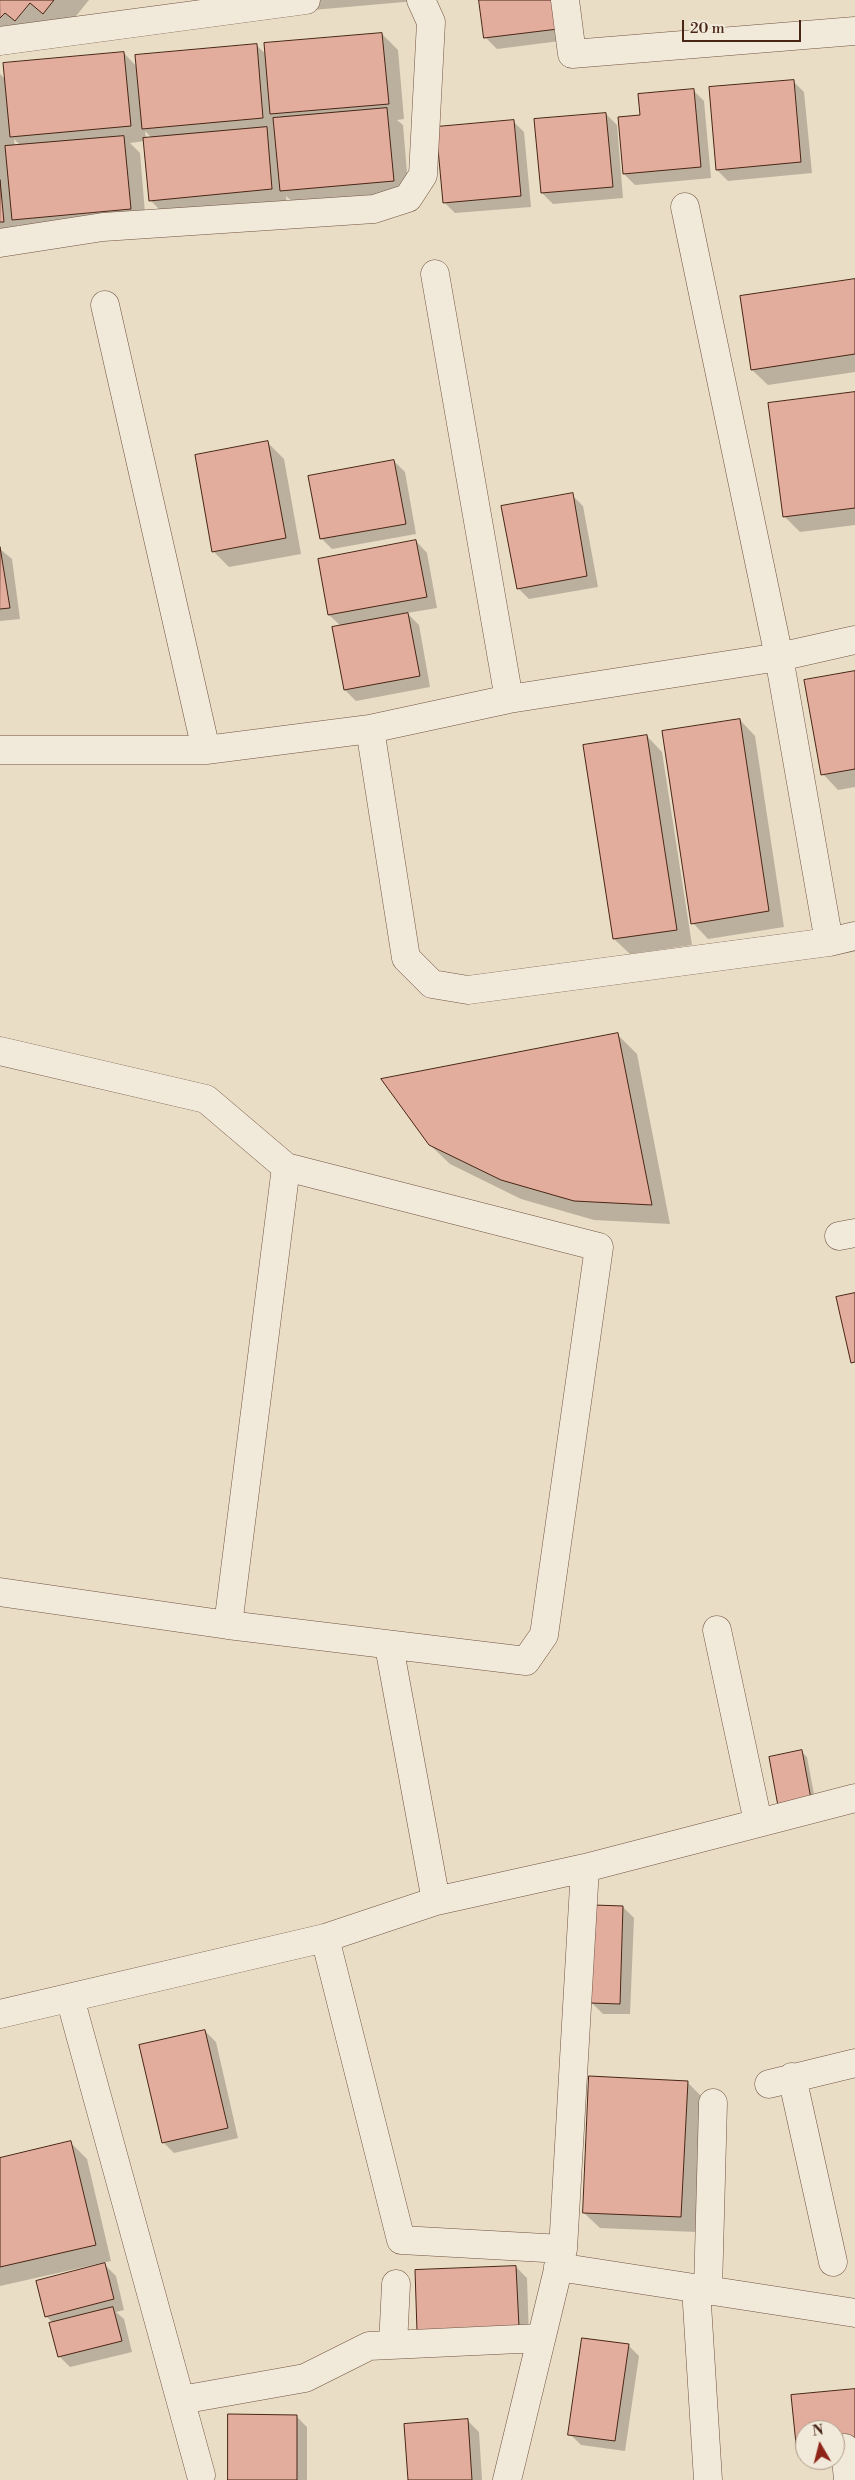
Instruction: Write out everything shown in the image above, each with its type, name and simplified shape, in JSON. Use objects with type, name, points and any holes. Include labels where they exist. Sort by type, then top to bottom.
[{"type":"street","points":[[0,41],[306,0]]},
{"type":"street","points":[[565,0],[572,54],[855,31]]},
{"type":"street","points":[[0,243],[102,227],[374,208],[408,198],[423,175],[431,22],[423,1]]},
{"type":"street","points":[[370,729],[406,958],[432,984],[468,990],[842,939],[779,657],[685,207]]},
{"type":"street","points":[[435,274],[509,698]]},
{"type":"street","points":[[105,305],[206,750]]},
{"type":"street","points":[[0,750],[206,750],[370,729],[509,698],[779,657],[855,640]]},
{"type":"street","points":[[0,1051],[206,1098],[286,1168],[599,1248],[544,1635],[526,1661],[389,1646],[228,1625],[0,1592]]},
{"type":"street","points":[[228,1625],[286,1168]]},
{"type":"street","points":[[717,1630],[758,1822]]},
{"type":"street","points":[[389,1646],[436,1901]]},
{"type":"street","points":[[0,2014],[325,1938],[436,1901],[585,1868],[855,1798]]},
{"type":"street","points":[[507,2480],[560,2258],[585,1868]]},
{"type":"street","points":[[325,1938],[401,2240],[560,2258],[702,2289],[855,2313]]},
{"type":"street","points":[[70,1998],[202,2475]]},
{"type":"street","points":[[833,2262],[780,2080],[855,2062]]},
{"type":"street","points":[[708,2480],[702,2289],[713,2103]]},
{"type":"street","points":[[393,2345],[396,2284]]},
{"type":"street","points":[[181,2400],[305,2378],[369,2346],[541,2338]]},
{"type":"street","points":[[845,2448],[848,2480]]},
{"type":"building","points":[[0,0],[54,0],[43,14],[30,3],[15,21],[5,13],[0,18]]},
{"type":"building","points":[[479,0],[554,0],[558,29],[484,38]]},
{"type":"building","points":[[382,33],[389,104],[270,114],[264,43]]},
{"type":"building","points":[[257,44],[263,118],[142,129],[135,55]]},
{"type":"building","points":[[124,52],[131,126],[10,137],[3,63]]},
{"type":"building","points":[[794,80],[801,162],[716,170],[709,87]]},
{"type":"building","points":[[694,89],[701,167],[623,174],[618,117],[640,115],[638,94]]},
{"type":"building","points":[[387,108],[394,181],[280,191],[273,118]]},
{"type":"building","points":[[606,113],[613,187],[541,193],[534,119]]},
{"type":"building","points":[[514,120],[521,196],[443,203],[436,127]]},
{"type":"building","points":[[267,127],[272,189],[149,201],[143,138]]},
{"type":"building","points":[[124,136],[131,209],[12,220],[5,146]]},
{"type":"building","points":[[0,180],[4,222],[0,222]]},
{"type":"building","points":[[855,279],[855,354],[751,370],[740,296]]},
{"type":"building","points":[[855,392],[855,508],[783,517],[768,403]]},
{"type":"building","points":[[268,441],[286,538],[212,552],[195,455]]},
{"type":"building","points":[[394,460],[406,524],[320,539],[308,476]]},
{"type":"building","points":[[573,493],[587,576],[517,589],[501,506]]},
{"type":"building","points":[[416,540],[427,597],[328,615],[318,559]]},
{"type":"building","points":[[0,547],[10,608],[0,609]]},
{"type":"building","points":[[408,613],[420,676],[344,690],[332,627]]},
{"type":"building","points":[[855,671],[855,769],[821,775],[804,680]]},
{"type":"building","points":[[740,719],[769,911],[691,924],[662,731]]},
{"type":"building","points":[[647,735],[677,930],[613,939],[583,745]]},
{"type":"building","points":[[618,1033],[652,1205],[574,1201],[501,1180],[429,1145],[381,1079]]},
{"type":"building","points":[[855,1293],[855,1362],[851,1363],[836,1297]]},
{"type":"building","points":[[802,1750],[811,1799],[778,1806],[769,1757]]},
{"type":"building","points":[[594,1905],[623,1906],[620,2004],[590,2003]]},
{"type":"building","points":[[205,2030],[228,2128],[162,2143],[139,2045]]},
{"type":"building","points":[[589,2076],[688,2081],[681,2217],[583,2213]]},
{"type":"building","points":[[71,2141],[96,2245],[0,2267],[0,2158]]},
{"type":"building","points":[[105,2263],[114,2299],[45,2317],[36,2281]]},
{"type":"building","points":[[516,2266],[519,2327],[417,2331],[415,2270]]},
{"type":"building","points":[[113,2307],[122,2341],[58,2357],[49,2323]]},
{"type":"building","points":[[582,2338],[629,2344],[615,2441],[568,2435]]},
{"type":"building","points":[[855,2389],[855,2439],[845,2440],[845,2420],[795,2420],[795,2434],[791,2395]]},
{"type":"building","points":[[228,2414],[297,2415],[297,2480],[228,2480]]},
{"type":"building","points":[[468,2419],[472,2480],[408,2480],[404,2424]]}]
